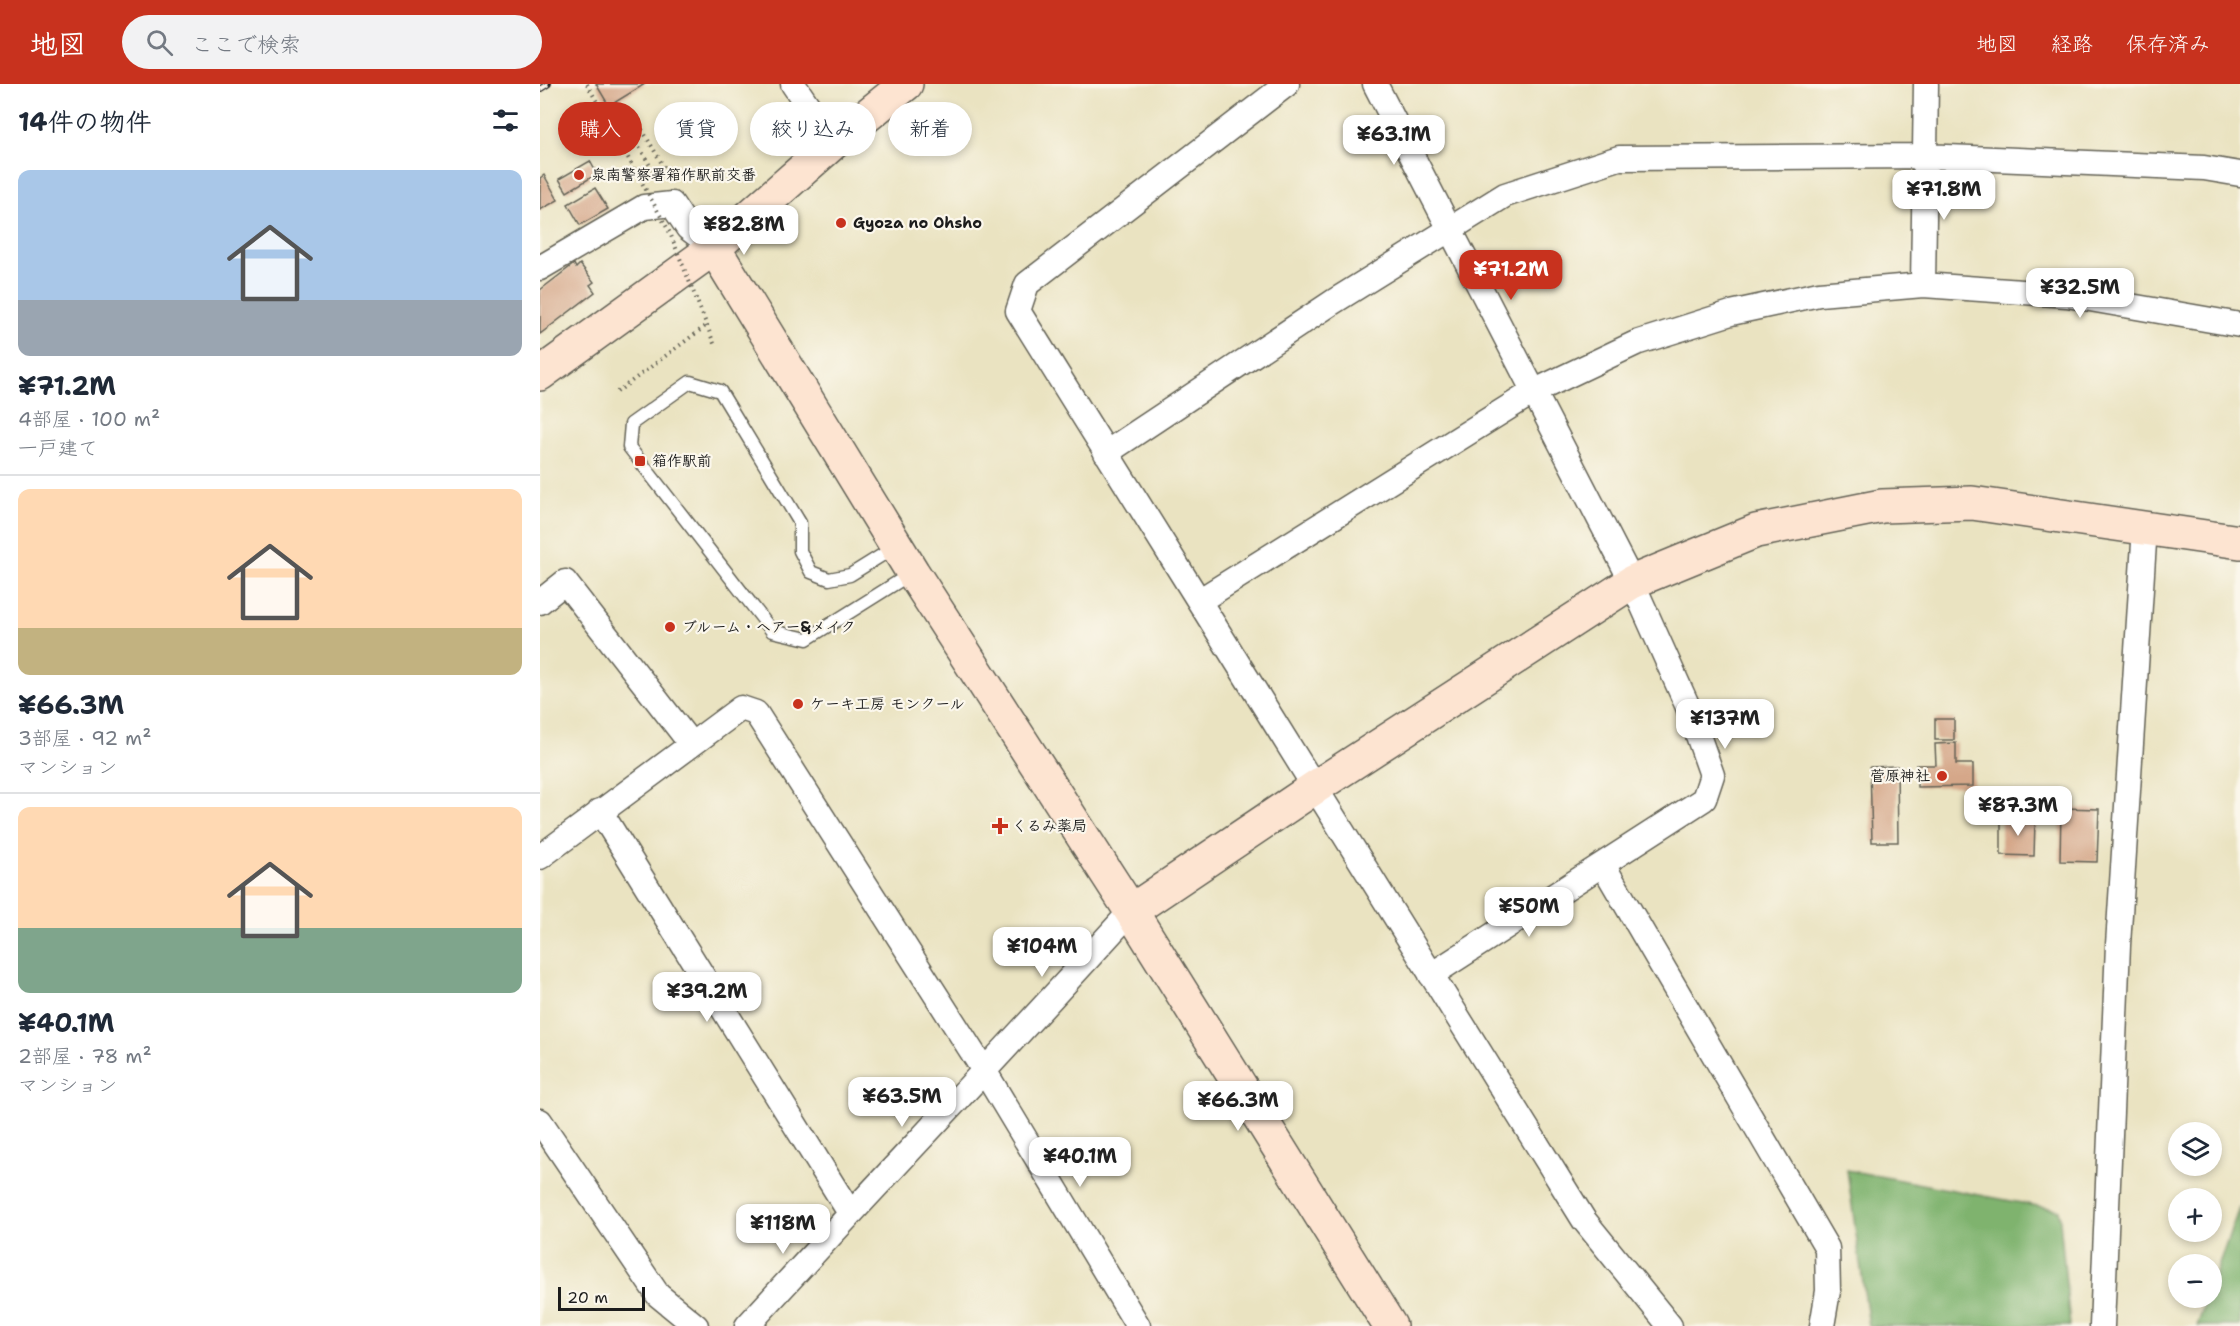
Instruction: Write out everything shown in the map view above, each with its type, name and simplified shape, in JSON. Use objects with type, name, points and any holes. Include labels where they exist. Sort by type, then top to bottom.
[{"type":"street","points":[[793,84],[805,102]]},
{"type":"street","points":[[876,108],[906,84]]},
{"type":"street","points":[[1287,84],[1027,284],[1018,310],[1584,1220],[1670,1326]]},
{"type":"street","points":[[1375,84],[1632,582],[1688,707],[1712,775],[1704,799],[1431,975]]},
{"type":"street","points":[[1923,285],[1926,84]]},
{"type":"street","points":[[540,374],[714,248],[816,156]]},
{"type":"street","points":[[1106,453],[1333,302],[1504,195],[1619,158],[1924,156],[2204,168],[2240,174]]},
{"type":"street","points":[[540,268],[644,207],[672,204],[688,228],[714,248],[905,559],[1131,911],[1390,1326]]},
{"type":"street","points":[[1199,601],[1533,392],[1636,343],[1731,313],[1820,294],[1923,285],[2067,295],[2240,325]]},
{"type":"street","points":[[747,1326],[850,1213],[985,1072],[1131,911],[1314,788],[1632,582],[1756,531],[1882,506],[1972,504],[2240,542]]},
{"type":"street","points":[[2103,1326],[2118,945],[2145,527]]},
{"type":"street","points":[[540,602],[565,582],[691,744]]},
{"type":"street","points":[[540,857],[741,708],[756,713],[985,1072],[1138,1326]]},
{"type":"street","points":[[600,811],[850,1213]]},
{"type":"street","points":[[1603,865],[1827,1248],[1828,1291],[1822,1326]]},
{"type":"street","points":[[540,1121],[658,1295],[696,1326]]},
{"type":"lane","points":[[690,382],[720,391],[800,523],[800,552],[811,572],[828,579],[905,559],[807,639],[772,631],[629,447],[631,424],[690,382]]},
{"type":"path","points":[[587,84],[670,233],[716,346]]},
{"type":"path","points":[[642,129],[668,174],[658,181],[642,152]]},
{"type":"path","points":[[617,392],[708,326]]},
{"type":"green space","points":[[1847,1170],[2059,1210],[2070,1326],[1869,1326]]},
{"type":"green space","points":[[2240,1205],[2240,1326],[2197,1326],[2203,1308],[2222,1308],[2222,1256]]},
{"type":"building","points":[[596,84],[645,84],[616,102],[607,102]]},
{"type":"building","points":[[590,161],[597,174],[567,192],[559,179]]},
{"type":"building","points":[[544,175],[558,200],[540,210],[540,178]]},
{"type":"building","points":[[595,188],[608,209],[580,225],[568,204]]},
{"type":"building","points":[[574,264],[576,268],[580,264],[594,282],[590,285],[595,292],[540,334],[540,290]]},
{"type":"building","points":[[1935,719],[1954,719],[1954,740],[1935,740]]},
{"type":"building","points":[[1956,743],[1956,764],[1973,764],[1973,786],[1917,787],[1916,765],[1936,765],[1935,744]]},
{"type":"building","points":[[1897,766],[1898,842],[1872,842],[1870,767]]},
{"type":"building","points":[[2061,808],[2099,809],[2097,862],[2060,861]]},
{"type":"building","points":[[2001,819],[2035,820],[2034,856],[2001,855]]},
{"type":"railway","points":[[540,89],[548,84]]},
{"type":"place","name":"泉南警察署箱作駅前交番","points":[[579,175]]},
{"type":"place","name":"Gyoza no Ohsho","points":[[841,223]]},
{"type":"place","name":"箱作駅前","points":[[640,461]]},
{"type":"place","name":"ブルーム・ヘアー&メイク","points":[[670,627]]},
{"type":"place","name":"ケーキ工房 モンクール","points":[[798,704]]},
{"type":"place","name":"菅原神社","points":[[1942,776]]},
{"type":"place","name":"くるみ薬局","points":[[1000,826]]}]
